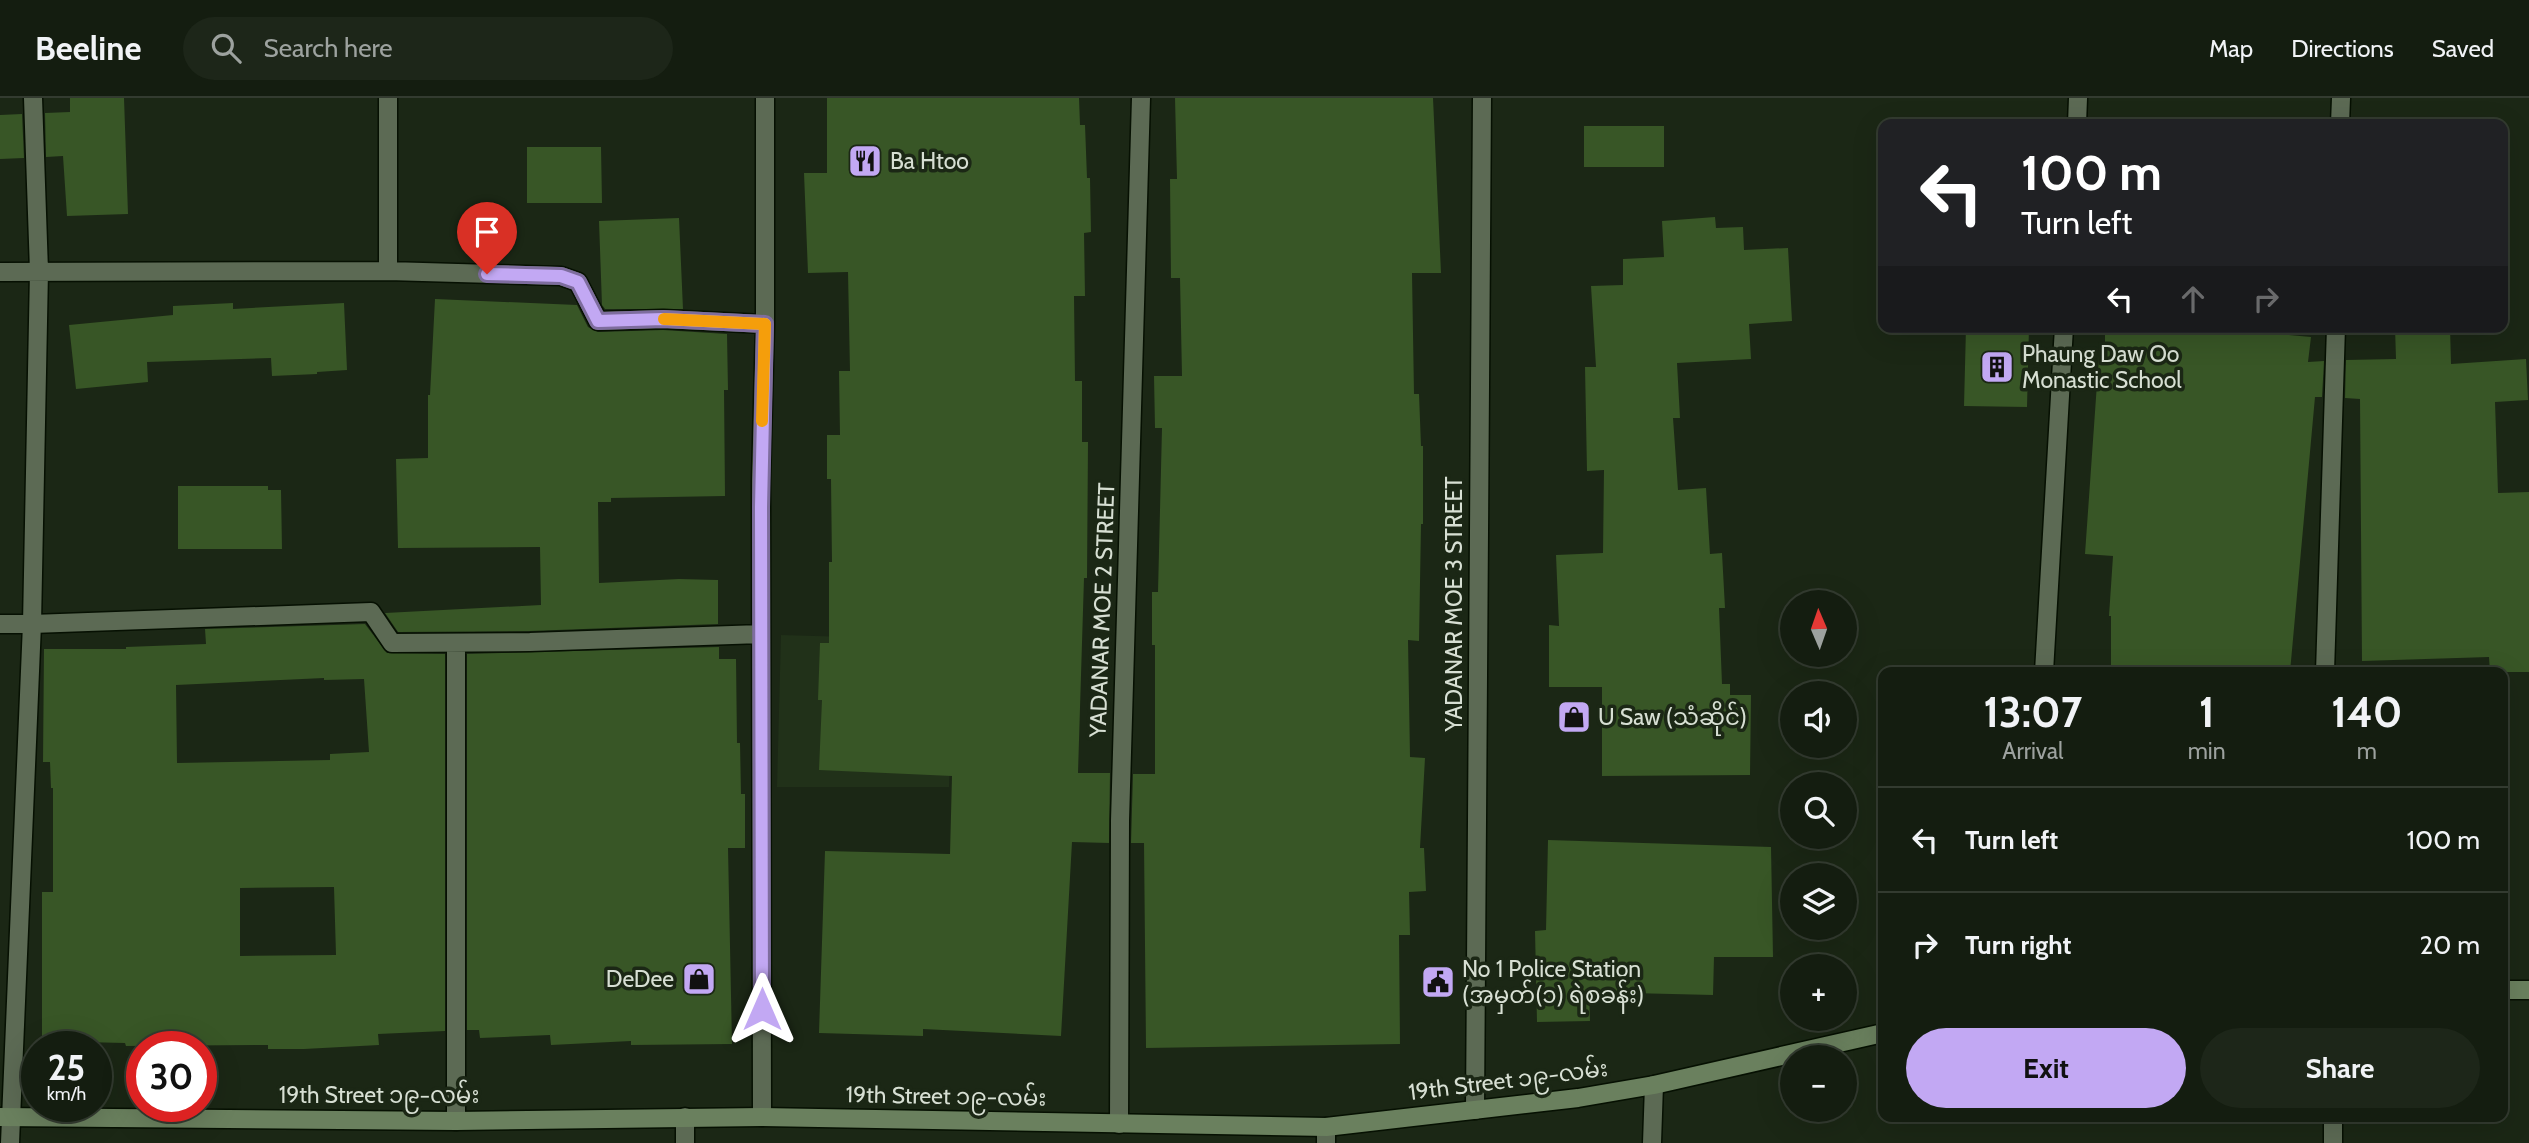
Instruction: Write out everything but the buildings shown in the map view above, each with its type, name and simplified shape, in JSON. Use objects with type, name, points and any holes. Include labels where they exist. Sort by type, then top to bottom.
[{"type":"street","points":[[10,1143],[5,1117],[32,624],[39,271],[33,98]]},
{"type":"street","points":[[388,98],[388,271]]},
{"type":"street","points":[[762,1117],[761,634],[765,98]]},
{"type":"street","name":"YADANAR MOE 2 STREET","points":[[1119,1124],[1120,821],[1141,98]]},
{"type":"street","name":"YADANAR MOE 3 STREET","points":[[1475,1110],[1482,98]]},
{"type":"street","points":[[2077,119],[2078,98]]},
{"type":"street","points":[[2340,119],[2341,98]]},
{"type":"street","points":[[0,272],[388,271],[561,276],[578,282],[598,321],[663,319],[765,324]]},
{"type":"street","points":[[2044,667],[2064,333]]},
{"type":"street","points":[[2325,667],[2336,333]]},
{"type":"street","points":[[0,624],[371,612],[392,643],[761,634]]},
{"type":"street","points":[[456,643],[456,1121]]},
{"type":"street","points":[[2508,990],[2529,990]]},
{"type":"street","name":"19th Street ၁၉−လမ်း","points":[[5,1117],[456,1121],[762,1117],[1119,1124],[1326,1135],[1475,1110],[1578,1098],[1654,1085],[1878,1034]]},
{"type":"street","points":[[1652,1143],[1654,1085]]},
{"type":"street","points":[[685,1117],[685,1143]]},
{"type":"street","points":[[2333,1122],[2333,1143]]},
{"type":"shaded area","points":[[781,635],[953,640],[949,787],[777,787]]},
{"type":"slow traffic","points":[[664,319],[765,324],[762,421]]},
{"type":"place","name":"Ba Htoo","points":[[865,161]]},
{"type":"place","name":"Phaung Daw Oo Monastic School","points":[[1997,367]]},
{"type":"place","name":"U Saw (သံဆိုင်)","points":[[1574,717]]},
{"type":"place","name":"DeDee","points":[[699,979]]},
{"type":"place","name":"No 1 Police Station (အမှတ်(၁) ရဲစခန်း)","points":[[1438,982]]},
{"type":"route","points":[[487,274],[561,276],[578,282],[598,321],[663,319],[765,324],[761,507],[762,1009]]}]
